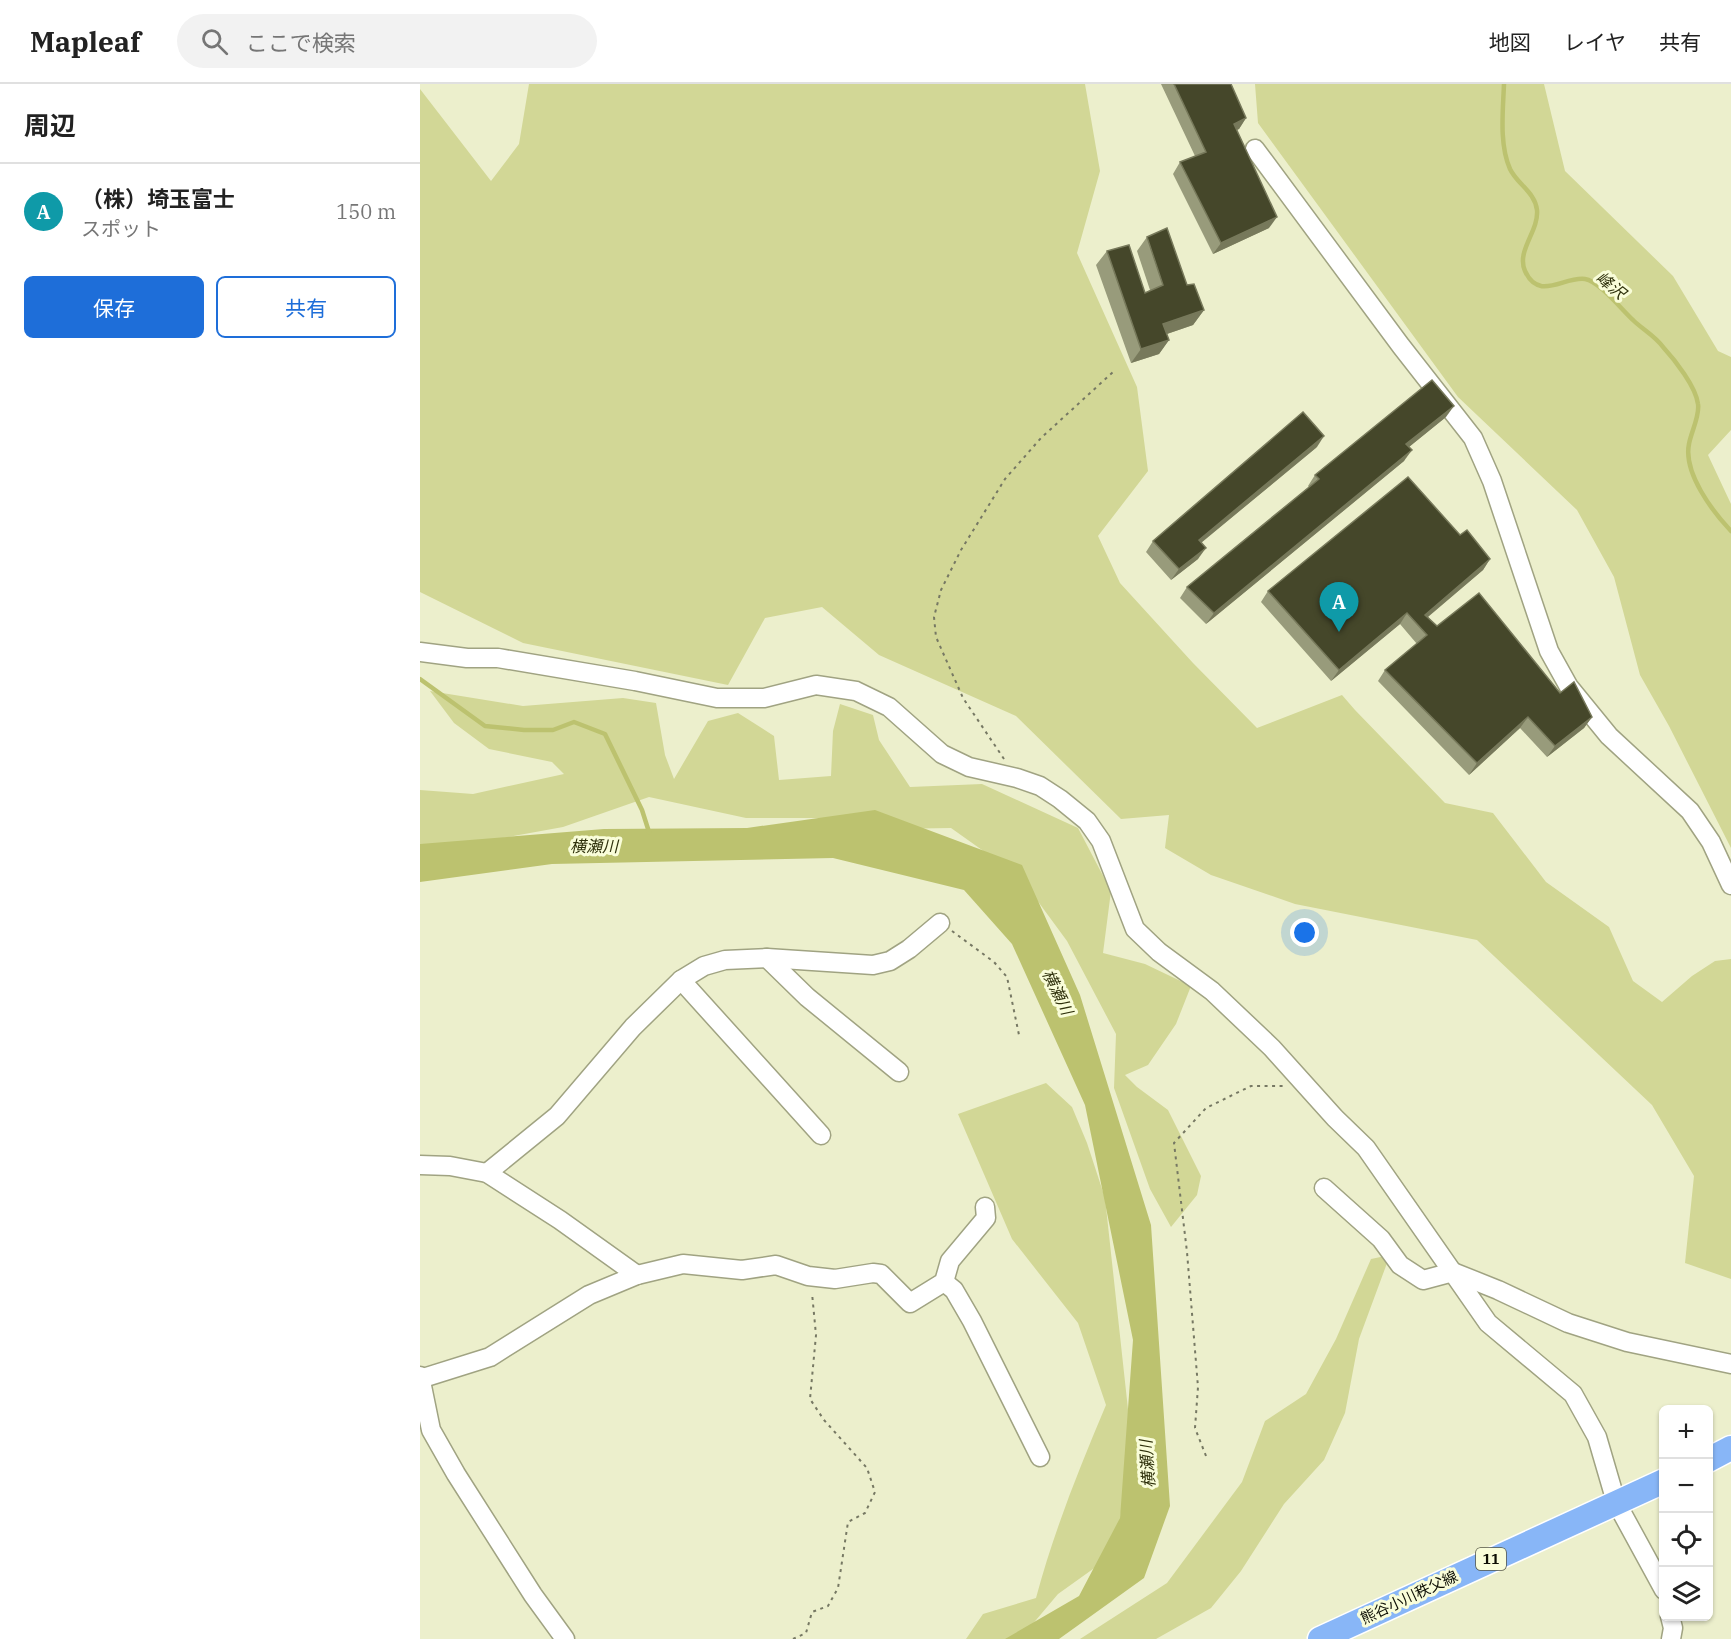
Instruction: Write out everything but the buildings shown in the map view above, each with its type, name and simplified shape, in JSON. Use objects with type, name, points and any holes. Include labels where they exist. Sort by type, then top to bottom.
[{"type":"main road","points":[[1710,1459],[1731,1448]]},
{"type":"main road","name":"熊谷小川秩父線","points":[[1320,1639],[1659,1483]]},
{"type":"street","points":[[1255,149],[1401,346],[1473,438],[1492,481],[1549,651],[1569,687],[1609,736],[1690,811],[1711,842],[1731,885]]},
{"type":"street","points":[[420,652],[467,658],[498,658],[635,681],[717,698],[764,698],[816,685],[856,691],[888,707],[942,754],[969,767],[1040,786],[1060,799],[1087,821],[1101,841],[1135,929],[1159,952],[1212,992],[1272,1048],[1304,1086],[1366,1148],[1488,1323],[1573,1394],[1597,1437],[1616,1502],[1659,1581]]},
{"type":"street","points":[[487,1173],[556,1116],[633,1027],[681,980],[704,966],[725,960],[767,958],[873,965],[890,961],[909,949],[940,923]]},
{"type":"street","points":[[767,958],[807,997],[899,1072]]},
{"type":"street","points":[[681,980],[821,1135]]},
{"type":"street","points":[[420,1165],[450,1166],[487,1173],[560,1220],[637,1275]]},
{"type":"street","points":[[1324,1188],[1381,1239],[1400,1265],[1423,1280],[1453,1272],[1568,1323],[1627,1342],[1731,1364]]},
{"type":"street","points":[[565,1639],[533,1595],[456,1474],[431,1430],[420,1378],[490,1356],[590,1295],[637,1275],[683,1264],[742,1270],[776,1265],[808,1276],[835,1279],[873,1273],[881,1274],[910,1303],[944,1282],[950,1261],[986,1218],[985,1207]]},
{"type":"street","points":[[944,1282],[954,1290],[972,1321],[1040,1457]]},
{"type":"street","points":[[1671,1621],[1673,1628],[1671,1639]]},
{"type":"path","points":[[1017,778],[963,698],[936,637],[934,618],[941,590],[961,550],[1005,479],[1041,438],[1113,372]]},
{"type":"path","points":[[940,923],[994,962],[1007,977],[1019,1035]]},
{"type":"path","points":[[1206,1456],[1195,1428],[1198,1387],[1187,1252],[1174,1143],[1206,1107],[1251,1086],[1304,1086]]},
{"type":"path","points":[[793,1639],[806,1633],[812,1612],[828,1606],[838,1588],[848,1522],[865,1512],[875,1492],[867,1468],[824,1420],[810,1399],[816,1335],[808,1276]]},
{"type":"shaded area","points":[[529,84],[1085,84],[1100,171],[1077,253],[1137,387],[1148,471],[1098,536],[1120,583],[1193,663],[1257,728],[1342,695],[1445,803],[1493,813],[1546,882],[1609,927],[1633,981],[1662,1002],[1692,976],[1715,961],[1731,959],[1731,1279],[1685,1263],[1694,1176],[1652,1105],[1477,940],[1295,904],[1211,875],[1165,848],[1169,815],[1121,819],[1016,716],[879,655],[822,607],[765,618],[728,685],[523,643],[420,592],[420,89],[491,181],[519,144]]},
{"type":"shaded area","points":[[1255,84],[1544,84],[1565,171],[1673,276],[1718,351],[1731,357],[1731,430],[1708,455],[1731,504],[1731,848],[1669,726],[1640,675],[1614,577],[1577,510],[1458,397],[1258,123]]},
{"type":"shaded area","points":[[430,691],[523,706],[623,698],[656,703],[665,755],[674,779],[708,721],[738,713],[774,736],[779,780],[831,776],[833,731],[840,704],[873,715],[879,740],[910,787],[982,784],[1078,828],[1111,891],[1103,953],[1145,964],[1191,986],[1176,1024],[1148,1065],[1125,1075],[1168,1110],[1201,1176],[1197,1195],[1171,1227],[1150,1189],[1114,1088],[1116,1034],[1067,941],[1020,877],[951,828],[889,829],[820,818],[746,818],[649,797],[563,827],[420,853],[420,790],[473,794],[564,774],[552,762],[489,749],[454,723]]},
{"type":"shaded area","points":[[1046,1083],[1072,1107],[1087,1143],[1105,1198],[1132,1446],[1114,1554],[1058,1594],[1020,1639],[966,1639],[983,1614],[1036,1598],[1068,1500],[1106,1405],[1078,1323],[1012,1239],[958,1114]]},
{"type":"shaded area","points":[[1390,1255],[1359,1339],[1345,1413],[1324,1460],[1284,1504],[1241,1571],[1211,1608],[1156,1639],[1080,1639],[1167,1583],[1242,1482],[1265,1421],[1306,1394],[1336,1339],[1371,1259]]},
{"type":"water","name":"横瀬川","points":[[875,810],[1022,865],[1080,995],[1151,1225],[1170,1506],[1144,1578],[1059,1639],[1005,1639],[1079,1596],[1120,1518],[1133,1340],[1085,1105],[1012,944],[964,890],[833,858],[552,864],[420,882],[420,844],[604,829],[747,828]]},
{"type":"waterway","name":"峰沢","points":[[1504,84],[1502,127],[1504,149],[1510,169],[1533,198],[1537,210],[1535,226],[1523,256],[1525,271],[1537,285],[1552,285],[1577,279],[1591,281],[1656,339],[1673,359],[1689,382],[1698,404],[1698,414],[1689,444],[1690,467],[1708,503],[1731,531]]},
{"type":"waterway","points":[[420,679],[485,726],[553,730],[574,722],[605,734],[642,810],[649,832]]},
{"type":"place","name":"（株）埼玉富士","points":[[1339,632]]}]
